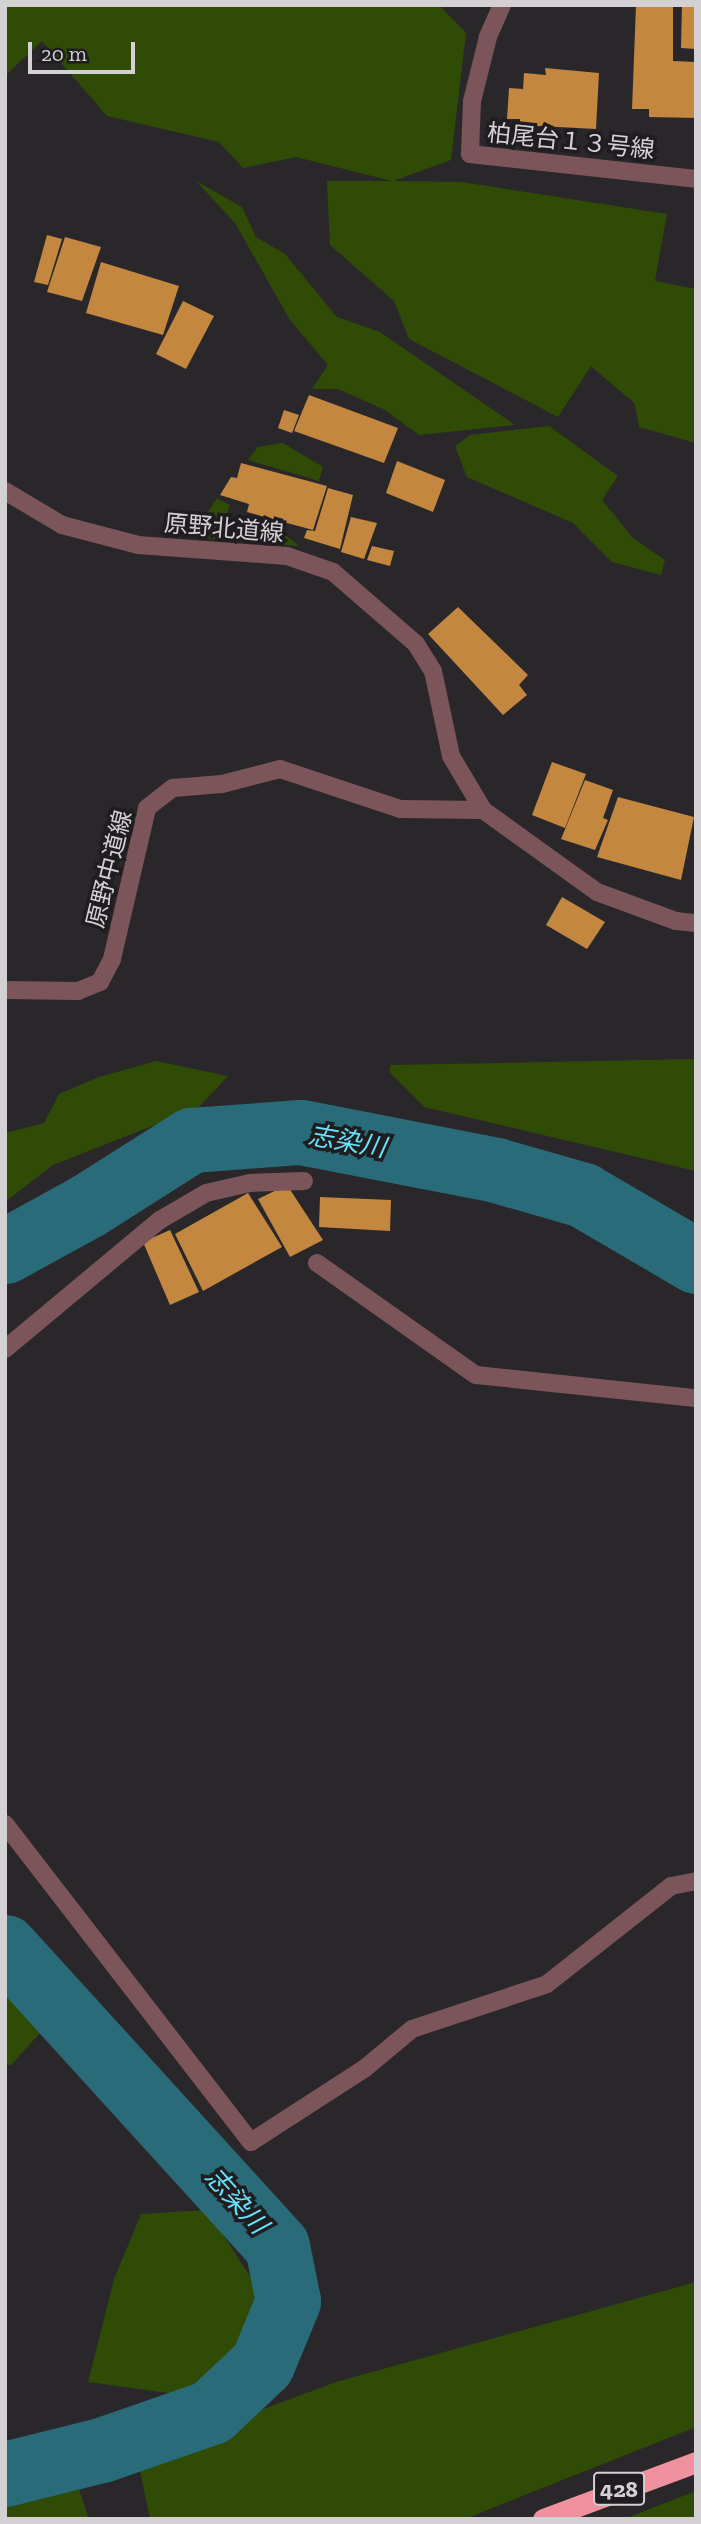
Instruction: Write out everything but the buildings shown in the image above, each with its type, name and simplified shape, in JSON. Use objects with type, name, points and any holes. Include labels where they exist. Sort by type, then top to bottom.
[{"type":"highway","name":"428","points":[[543,2519],[696,2462]]},
{"type":"street","name":"柏尾台１３号線","points":[[502,5],[488,37],[472,101],[470,154],[696,179]]},
{"type":"street","name":"原野北道線","points":[[5,491],[62,524],[138,545],[287,556],[333,572],[416,643],[433,671],[451,756],[483,810],[597,892],[676,921],[696,923]]},
{"type":"street","name":"原野中道線","points":[[5,990],[78,991],[100,982],[112,959],[147,808],[173,788],[222,784],[280,769],[400,809],[483,810]]},
{"type":"street","points":[[5,1349],[160,1220],[206,1194],[250,1183],[304,1181]]},
{"type":"street","points":[[317,1263],[476,1375],[696,1398]]},
{"type":"street","points":[[5,1824],[251,2142],[364,2069],[412,2029],[547,1984],[671,1886],[696,1881]]},
{"type":"green space","points":[[5,5],[439,5],[466,33],[451,160],[393,181],[462,182],[667,214],[655,281],[696,289],[696,443],[639,427],[635,404],[591,366],[558,417],[409,339],[394,301],[330,245],[327,181],[392,181],[296,157],[243,168],[219,142],[107,116],[42,41],[5,76]]},
{"type":"green space","points":[[196,181],[242,207],[256,237],[285,254],[337,317],[380,332],[515,425],[419,435],[385,410],[338,389],[312,389],[328,365],[290,320],[235,223]]},
{"type":"green space","points":[[549,426],[618,476],[602,500],[633,538],[665,560],[661,575],[612,562],[573,523],[467,477],[455,446],[470,435]]},
{"type":"green space","points":[[283,443],[323,467],[319,481],[248,460],[258,447]]},
{"type":"green space","points":[[217,498],[230,505],[222,531],[241,534],[279,530],[299,546],[203,538],[197,529]]},
{"type":"green space","points":[[696,1059],[696,1171],[424,1107],[390,1073],[390,1065]]},
{"type":"green space","points":[[156,1061],[228,1076],[198,1108],[53,1165],[5,1202],[5,1133],[44,1123],[59,1094],[99,1077]]},
{"type":"green space","points":[[5,1987],[41,2032],[10,2066],[5,2062]]},
{"type":"green space","points":[[207,2210],[257,2287],[245,2349],[190,2396],[88,2382],[114,2279],[141,2214]]},
{"type":"green space","points":[[696,2282],[696,2427],[465,2519],[150,2519],[137,2456],[336,2382]]},
{"type":"green space","points":[[78,2486],[89,2519],[5,2519],[5,2502]]},
{"type":"green space","points":[[696,2491],[696,2519],[624,2519]]},
{"type":"waterway","name":"志染川","points":[[5,1251],[87,1206],[191,1140],[301,1132],[496,1170],[583,1195],[696,1261]]},
{"type":"waterway","name":"志染川","points":[[5,1947],[277,2246],[288,2301],[262,2364],[211,2412],[101,2450],[5,2474]]}]
